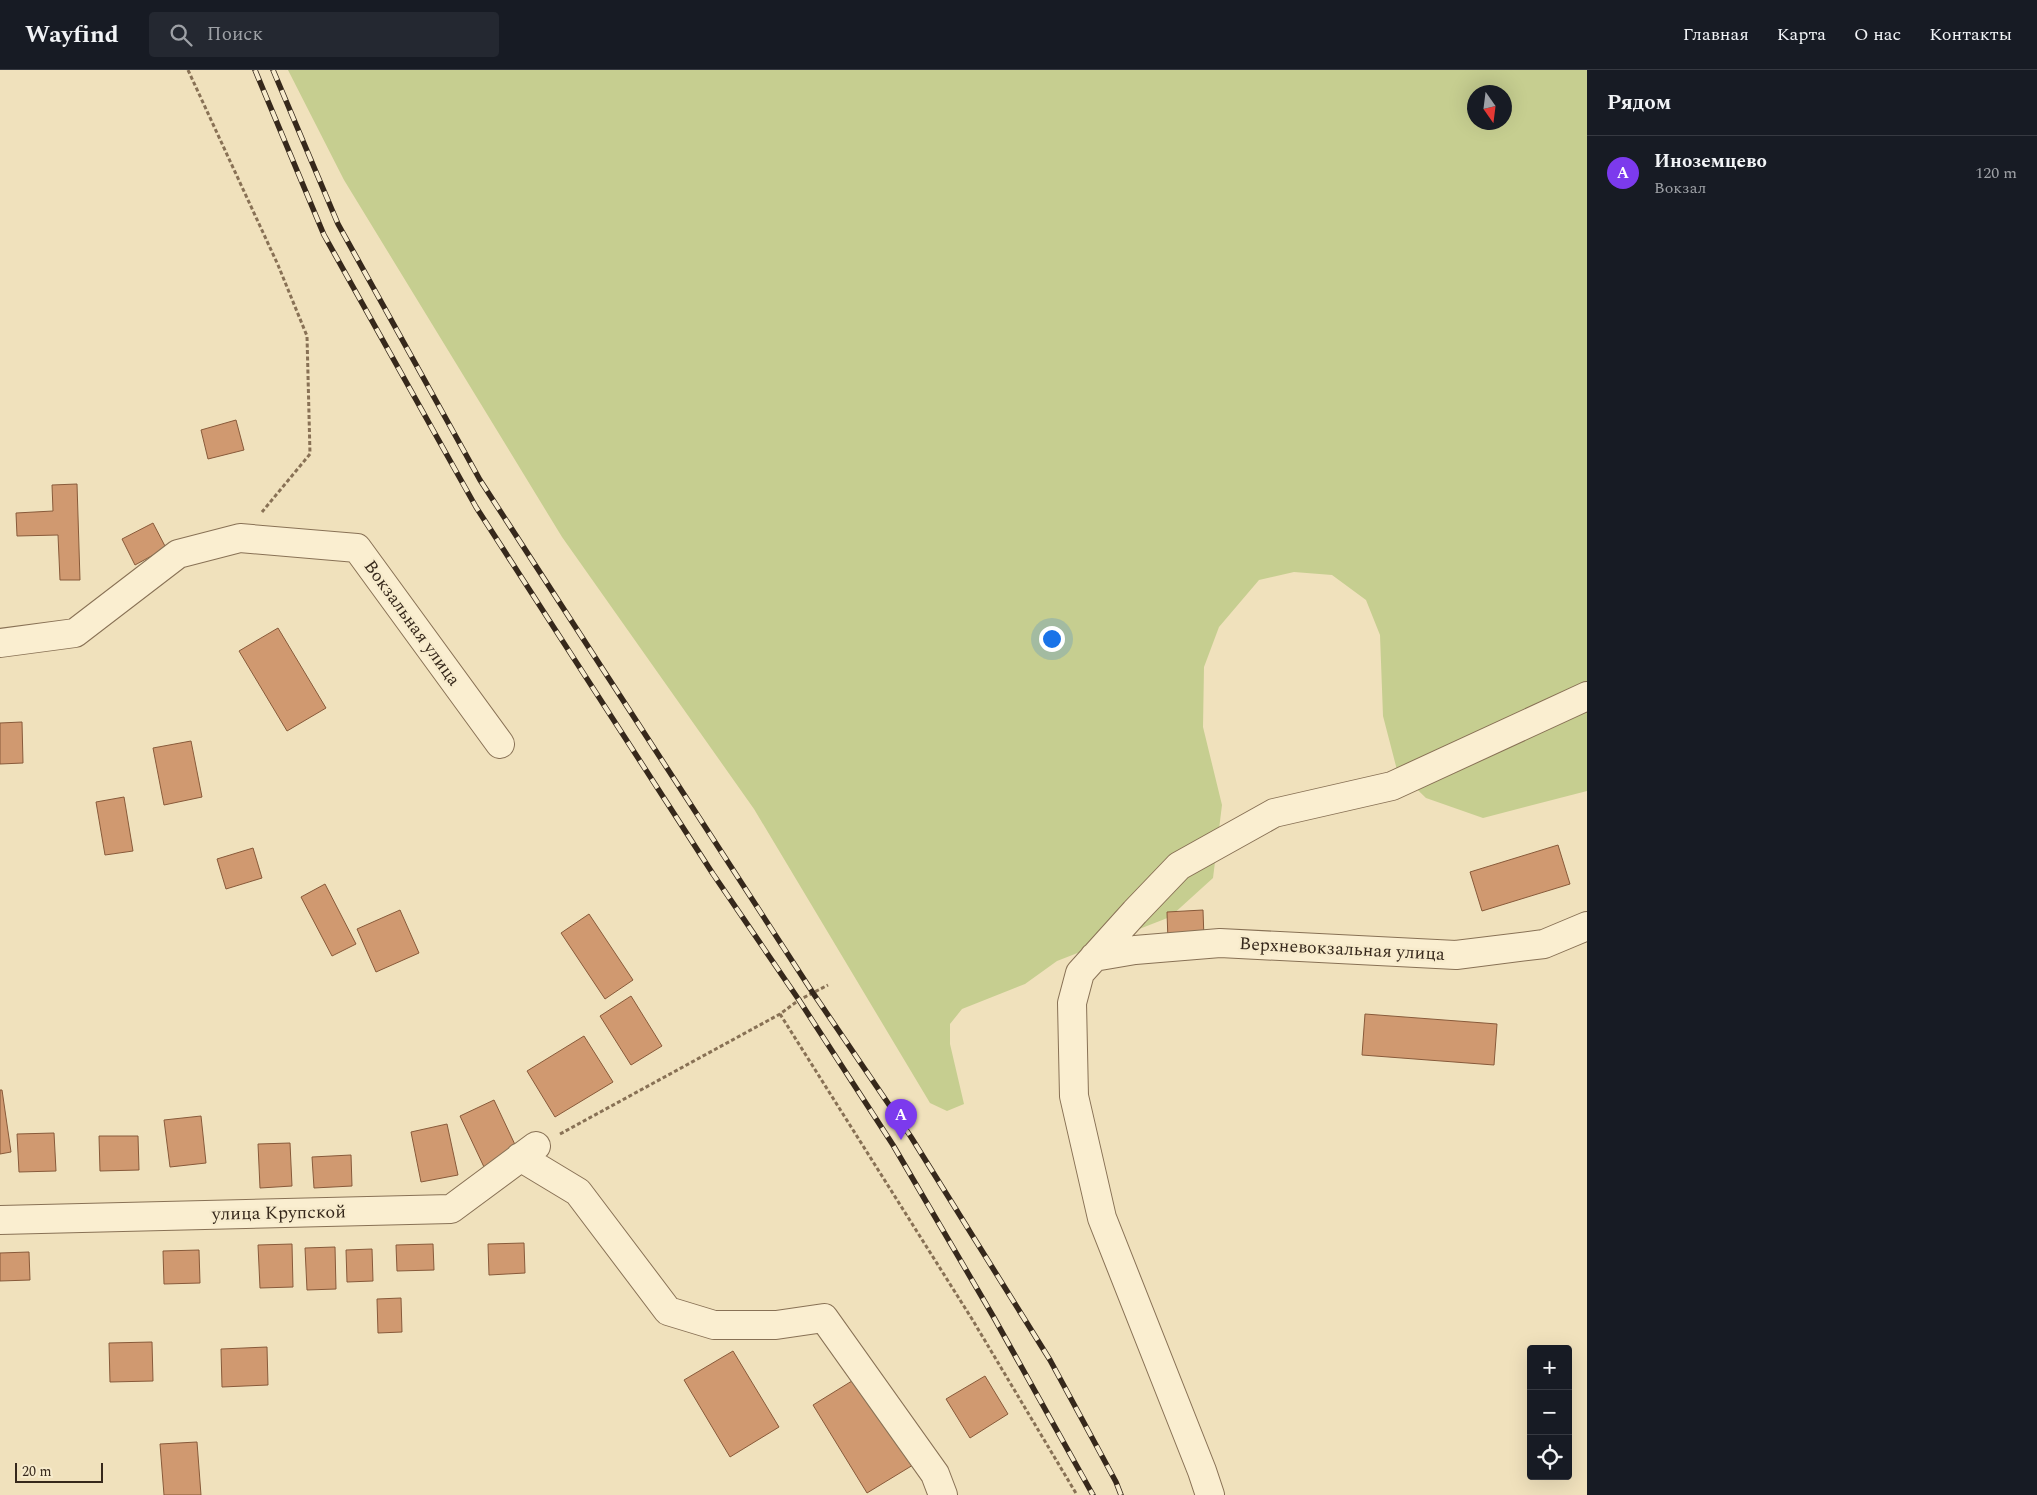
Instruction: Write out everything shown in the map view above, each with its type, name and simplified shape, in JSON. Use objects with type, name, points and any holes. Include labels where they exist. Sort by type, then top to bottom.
[{"type":"street","name":"Вокзальная улица","points":[[0,643],[75,634],[178,554],[240,538],[357,548],[500,744]]},
{"type":"street","points":[[1210,1495],[1102,1218],[1074,1096],[1072,1003],[1080,973],[1179,866],[1274,813],[1392,786],[1587,696]]},
{"type":"street","name":"Верхневокзальная улица","points":[[1094,957],[1135,950],[1220,943],[1456,955],[1544,944],[1587,926]]},
{"type":"street","points":[[529,1151],[578,1192],[668,1311],[714,1325],[776,1324],[824,1318],[935,1474],[943,1495]]},
{"type":"street","name":"улица Крупской","points":[[0,1220],[451,1209],[529,1151]]},
{"type":"path","points":[[188,70],[278,265],[306,336],[310,454],[240,538]]},
{"type":"path","points":[[529,1151],[780,1014],[799,1000],[828,986]]},
{"type":"path","points":[[780,1014],[972,1319],[1077,1495]]},
{"type":"green space","points":[[288,70],[1587,70],[1587,791],[1483,818],[1426,798],[1397,770],[1383,716],[1380,635],[1366,600],[1332,575],[1294,572],[1259,580],[1219,627],[1204,667],[1203,727],[1222,805],[1213,878],[1170,917],[1057,961],[1025,984],[962,1009],[950,1024],[950,1044],[964,1104],[947,1111],[930,1103],[754,809],[562,537],[344,180]]},
{"type":"building","points":[[236,420],[244,450],[208,459],[201,430]]},
{"type":"building","points":[[77,484],[80,580],[60,580],[58,535],[17,536],[16,513],[53,511],[52,485]]},
{"type":"building","points":[[153,523],[166,548],[135,565],[122,539]]},
{"type":"building","points":[[278,628],[326,708],[287,731],[239,651]]},
{"type":"building","points":[[22,722],[23,763],[0,764],[0,723]]},
{"type":"building","points":[[191,741],[202,797],[164,805],[153,748]]},
{"type":"building","points":[[124,797],[133,851],[105,855],[96,802]]},
{"type":"building","points":[[1558,845],[1570,884],[1482,911],[1470,872]]},
{"type":"building","points":[[253,848],[262,878],[226,889],[217,859]]},
{"type":"building","points":[[325,884],[356,944],[332,956],[301,897]]},
{"type":"building","points":[[400,910],[419,953],[376,972],[357,929]]},
{"type":"building","points":[[1203,910],[1204,939],[1168,941],[1167,912]]},
{"type":"building","points":[[589,914],[633,980],[605,999],[561,933]]},
{"type":"building","points":[[631,996],[662,1046],[631,1065],[600,1016]]},
{"type":"building","points":[[1365,1014],[1497,1024],[1494,1065],[1362,1055]]},
{"type":"building","points":[[584,1036],[613,1082],[555,1117],[527,1071]]},
{"type":"building","points":[[0,1090],[2,1090],[11,1152],[0,1154]]},
{"type":"building","points":[[494,1100],[518,1151],[484,1167],[460,1116]]},
{"type":"building","points":[[201,1116],[206,1163],[170,1167],[164,1120]]},
{"type":"building","points":[[447,1124],[458,1175],[421,1182],[411,1132]]},
{"type":"building","points":[[54,1133],[56,1171],[19,1172],[17,1134]]},
{"type":"building","points":[[99,1136],[138,1136],[139,1170],[100,1171]]},
{"type":"building","points":[[290,1143],[292,1186],[260,1188],[258,1144]]},
{"type":"building","points":[[351,1155],[352,1186],[314,1188],[312,1157]]},
{"type":"building","points":[[524,1243],[525,1273],[489,1275],[488,1244]]},
{"type":"building","points":[[292,1244],[293,1287],[260,1288],[258,1245]]},
{"type":"building","points":[[433,1244],[434,1270],[397,1271],[396,1245]]},
{"type":"building","points":[[335,1247],[336,1289],[307,1290],[305,1248]]},
{"type":"building","points":[[372,1249],[373,1281],[347,1282],[346,1250]]},
{"type":"building","points":[[199,1250],[200,1283],[164,1284],[163,1251]]},
{"type":"building","points":[[29,1252],[30,1280],[0,1281],[0,1253]]},
{"type":"building","points":[[401,1298],[402,1332],[378,1333],[377,1299]]},
{"type":"building","points":[[152,1342],[153,1381],[110,1382],[109,1343]]},
{"type":"building","points":[[267,1347],[268,1385],[222,1387],[221,1349]]},
{"type":"building","points":[[733,1351],[779,1427],[730,1457],[684,1380]]},
{"type":"building","points":[[860,1376],[913,1465],[867,1493],[813,1405]]},
{"type":"building","points":[[985,1376],[1008,1414],[970,1438],[946,1399]]},
{"type":"building","points":[[197,1442],[201,1495],[164,1495],[160,1444]]},
{"type":"railway","points":[[255,70],[324,235],[476,507],[713,874],[799,1000],[893,1145],[993,1316],[1093,1495]]},
{"type":"railway","points":[[273,70],[338,224],[480,480],[813,993],[911,1137],[1050,1360],[1116,1482],[1121,1495]]},
{"type":"place","name":"Иноземцево","points":[[901,1140]]}]
